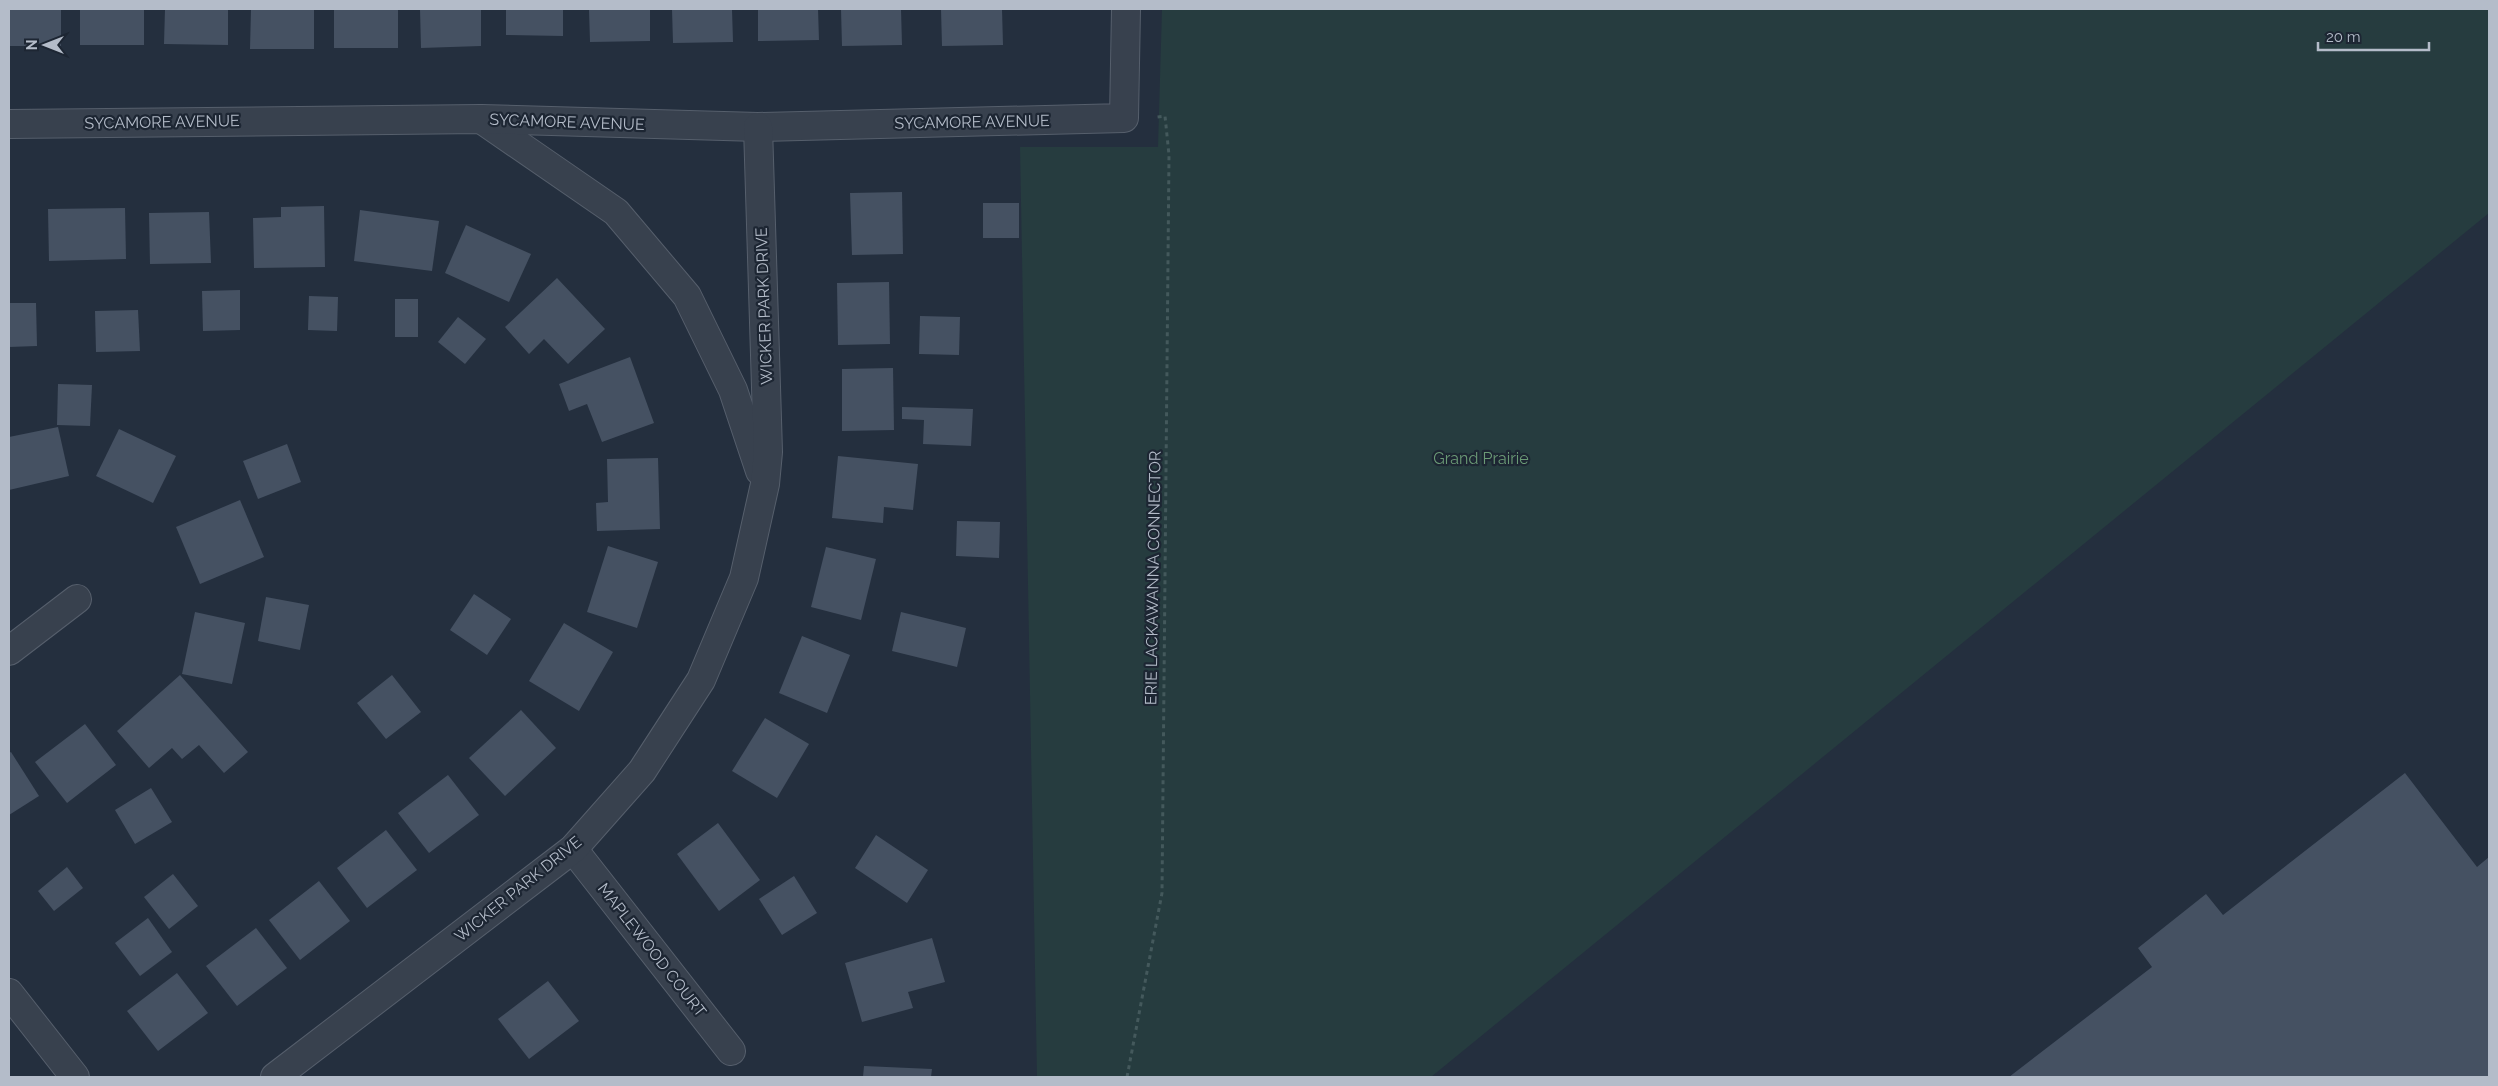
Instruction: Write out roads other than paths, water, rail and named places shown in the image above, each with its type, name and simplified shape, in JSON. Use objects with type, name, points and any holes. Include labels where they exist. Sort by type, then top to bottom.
[{"type":"street","name":"SYCAMORE AVENUE","points":[[9,124],[480,119],[758,127],[1124,118],[1126,9]]},
{"type":"street","points":[[480,119],[616,212],[687,296],[733,390],[764,484]]},
{"type":"street","name":"WICKER PARK DRIVE","points":[[276,1077],[572,849],[642,772],[701,680],[744,578],[764,484],[768,452],[758,127]]},
{"type":"street","points":[[9,650],[77,600]]},
{"type":"street","name":"MAPLEWOOD COURT","points":[[572,849],[731,1051]]},
{"type":"street","points":[[9,993],[75,1077]]},
{"type":"park label","name":"Grand Prairie","points":[[1481,458]]}]
